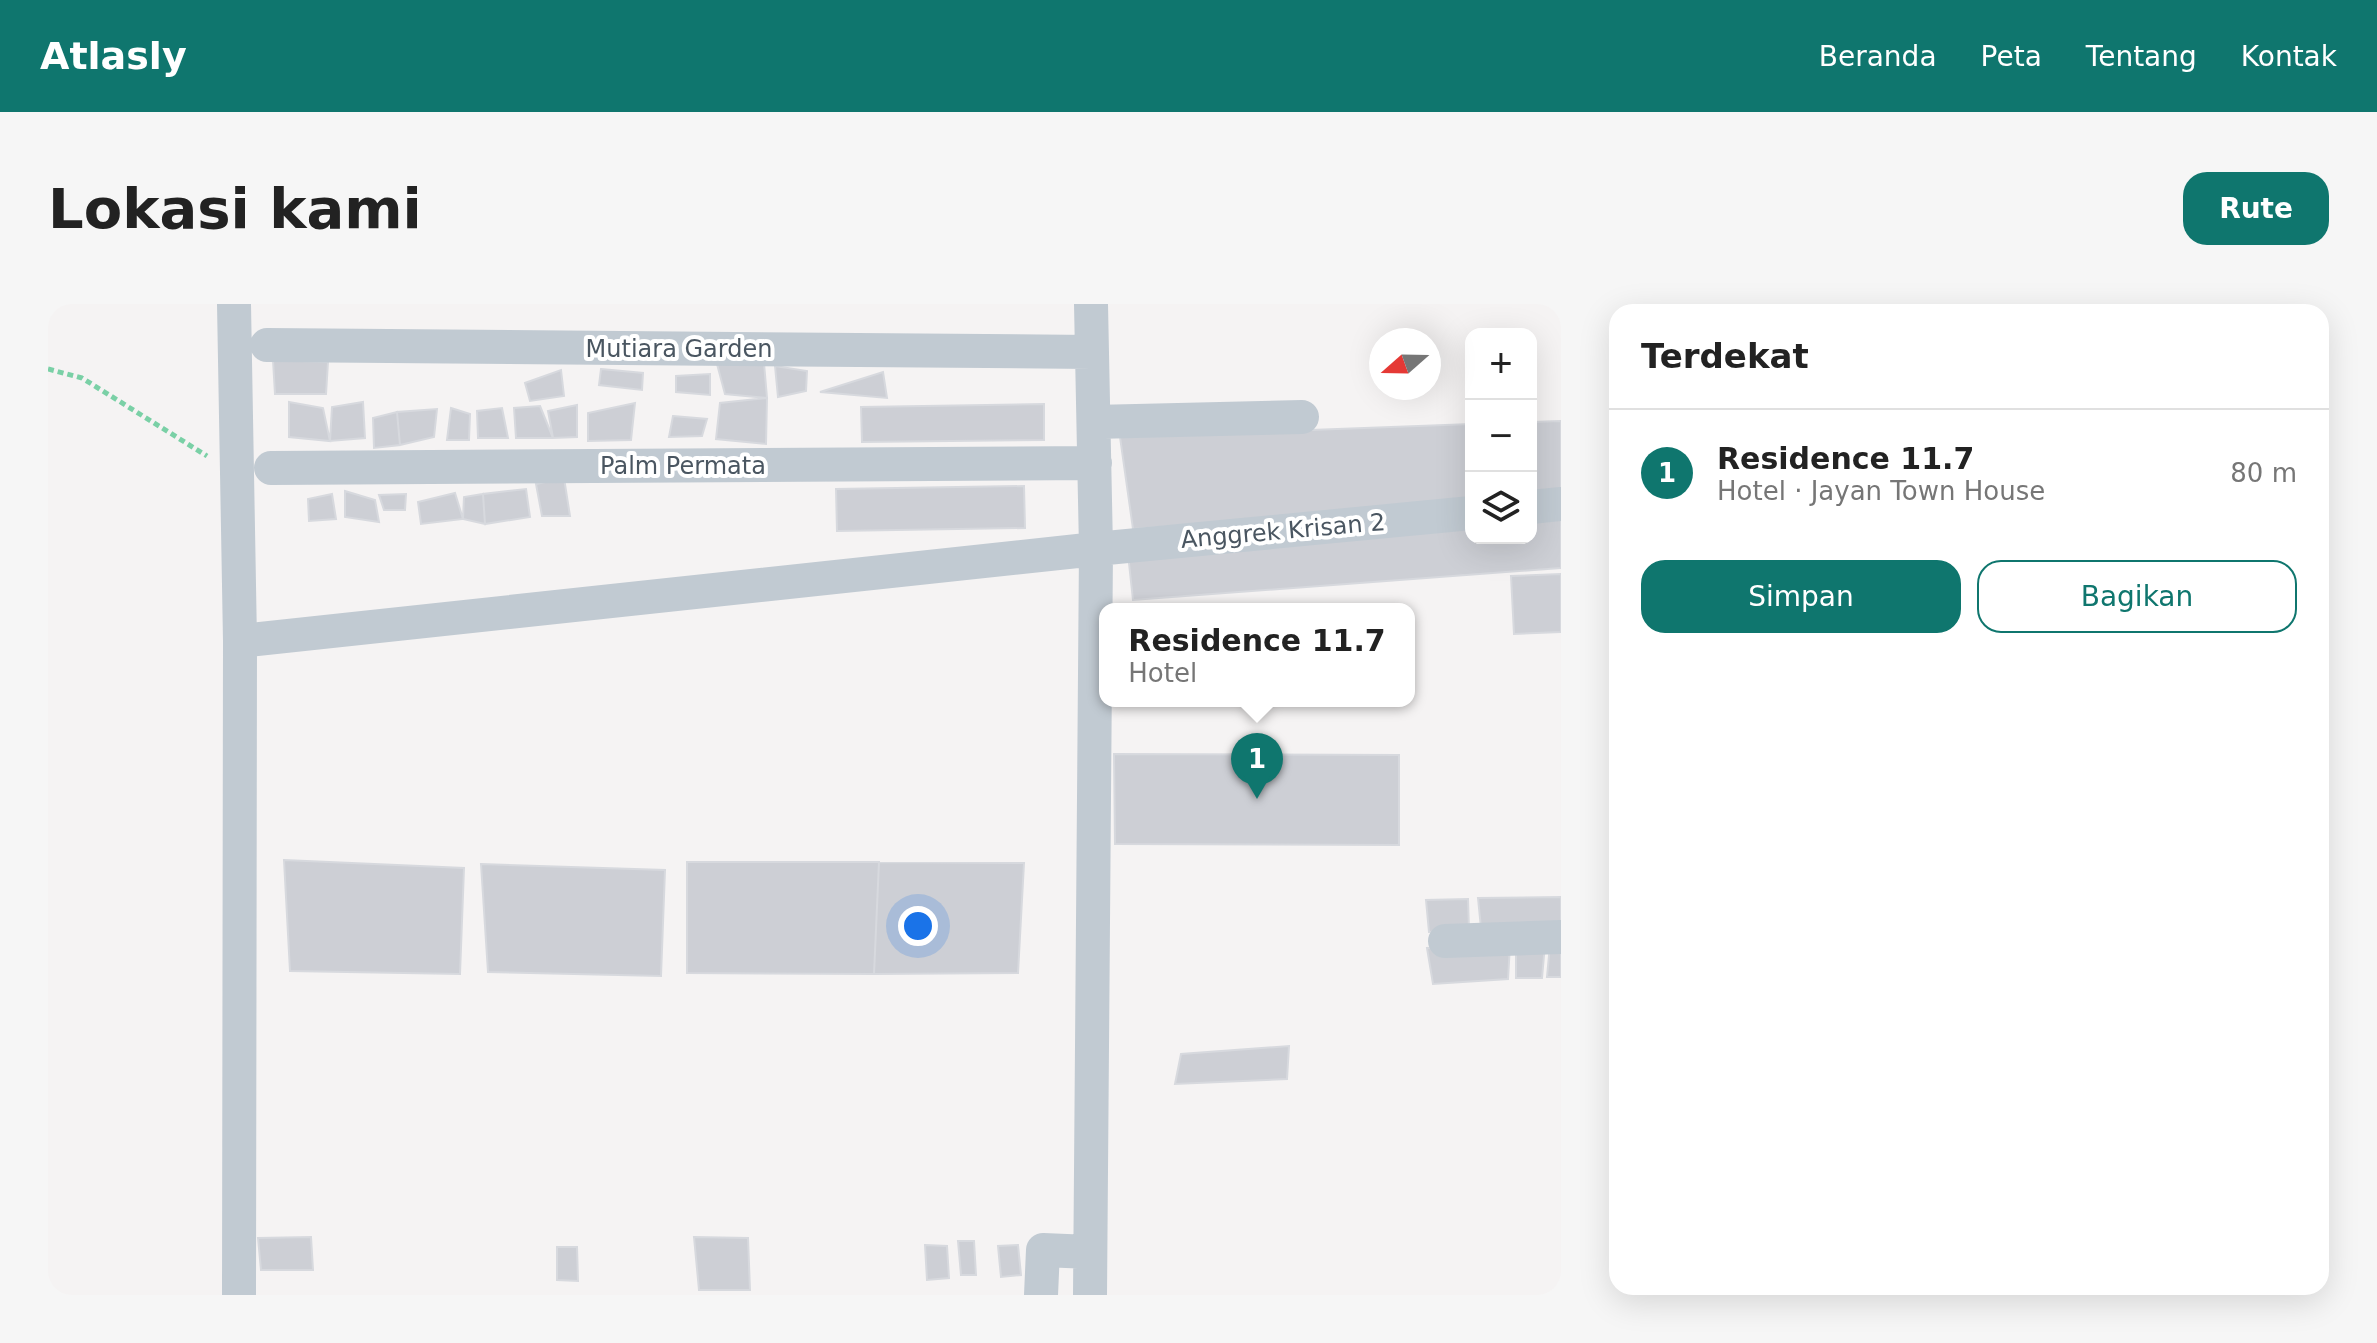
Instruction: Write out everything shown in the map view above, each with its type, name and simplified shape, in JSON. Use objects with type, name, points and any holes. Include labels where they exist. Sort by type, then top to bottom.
[{"type":"street","points":[[234,304],[240,641],[239,1295]]},
{"type":"street","points":[[1090,1295],[1096,549],[1091,304]]},
{"type":"street","name":"Mutiara Garden","points":[[267,345],[1092,352]]},
{"type":"street","points":[[1094,422],[1302,417]]},
{"type":"street","name":"Palm Permata","points":[[271,468],[1095,463]]},
{"type":"street","points":[[1537,506],[1561,504]]},
{"type":"street","name":"Anggrek Krisan 2","points":[[240,641],[1096,549],[1465,514]]},
{"type":"street","points":[[1445,941],[1561,937]]},
{"type":"street","points":[[1041,1295],[1043,1250],[1090,1252]]},
{"type":"path","points":[[48,369],[82,378],[235,474]]},
{"type":"building","points":[[273,360],[328,362],[326,394],[275,394]]},
{"type":"building","points":[[764,363],[767,398],[725,394],[717,364]]},
{"type":"building","points":[[775,366],[807,371],[806,391],[778,397]]},
{"type":"building","points":[[601,369],[643,373],[642,390],[599,385]]},
{"type":"building","points":[[561,370],[564,396],[530,401],[525,383]]},
{"type":"building","points":[[883,372],[887,398],[820,392]]},
{"type":"building","points":[[710,374],[710,395],[676,392],[676,376]]},
{"type":"building","points":[[767,398],[766,444],[716,439],[720,403]]},
{"type":"building","points":[[289,402],[323,408],[330,441],[289,437]]},
{"type":"building","points":[[363,402],[365,438],[330,441],[332,407]]},
{"type":"building","points":[[635,403],[631,440],[588,441],[588,413]]},
{"type":"building","points":[[1044,404],[1044,440],[862,442],[861,407]]},
{"type":"building","points":[[577,405],[577,437],[553,438],[548,411]]},
{"type":"building","points":[[540,406],[553,438],[516,438],[514,408]]},
{"type":"building","points":[[451,408],[470,414],[469,440],[447,440]]},
{"type":"building","points":[[502,408],[508,438],[478,438],[477,411]]},
{"type":"building","points":[[437,409],[434,437],[400,445],[397,412]]},
{"type":"building","points":[[397,412],[400,445],[374,448],[373,418]]},
{"type":"building","points":[[673,416],[707,419],[702,436],[669,437]]},
{"type":"building","points":[[1561,421],[1561,499],[1537,501],[1537,422]]},
{"type":"building","points":[[1465,424],[1465,505],[1133,529],[1120,437]]},
{"type":"building","points":[[564,478],[570,516],[542,516],[536,484]]},
{"type":"building","points":[[1024,486],[1025,528],[837,531],[836,489]]},
{"type":"building","points":[[526,489],[530,517],[485,524],[483,494]]},
{"type":"building","points":[[345,491],[375,500],[379,522],[345,517]]},
{"type":"building","points":[[455,493],[463,519],[421,524],[418,502]]},
{"type":"building","points":[[332,494],[336,519],[309,521],[308,499]]},
{"type":"building","points":[[406,494],[405,510],[384,510],[379,495]]},
{"type":"building","points":[[483,494],[485,524],[463,519],[464,497]]},
{"type":"building","points":[[1561,512],[1561,568],[1133,600],[1128,554],[1465,521],[1465,544],[1537,544],[1537,514]]},
{"type":"building","points":[[1561,574],[1561,632],[1514,634],[1511,576]]},
{"type":"building","points":[[1114,754],[1399,755],[1399,845],[1115,844]]},
{"type":"building","points":[[284,860],[464,868],[460,974],[290,971]]},
{"type":"building","points":[[687,862],[879,862],[874,974],[687,973]]},
{"type":"building","points":[[879,862],[1024,863],[1018,973],[874,974]]},
{"type":"building","points":[[481,864],[665,870],[661,976],[488,972]]},
{"type":"building","points":[[1561,897],[1561,927],[1481,928],[1478,898]]},
{"type":"building","points":[[1468,899],[1469,930],[1429,932],[1426,900]]},
{"type":"building","points":[[1545,944],[1542,978],[1516,978],[1516,945]]},
{"type":"building","points":[[1561,944],[1561,977],[1547,977],[1550,945]]},
{"type":"building","points":[[1510,945],[1508,979],[1433,984],[1427,948]]},
{"type":"building","points":[[1289,1046],[1287,1079],[1175,1084],[1181,1054]]},
{"type":"building","points":[[311,1237],[313,1270],[261,1270],[258,1238]]},
{"type":"building","points":[[694,1237],[748,1238],[750,1290],[699,1290]]},
{"type":"building","points":[[958,1241],[974,1241],[976,1275],[961,1275]]},
{"type":"building","points":[[925,1245],[947,1246],[949,1278],[927,1280]]},
{"type":"building","points":[[1018,1245],[1021,1275],[1001,1277],[998,1246]]},
{"type":"building","points":[[557,1247],[577,1247],[578,1281],[557,1280]]},
{"type":"place","name":"Residence 11.7","points":[[1257,799]]}]
